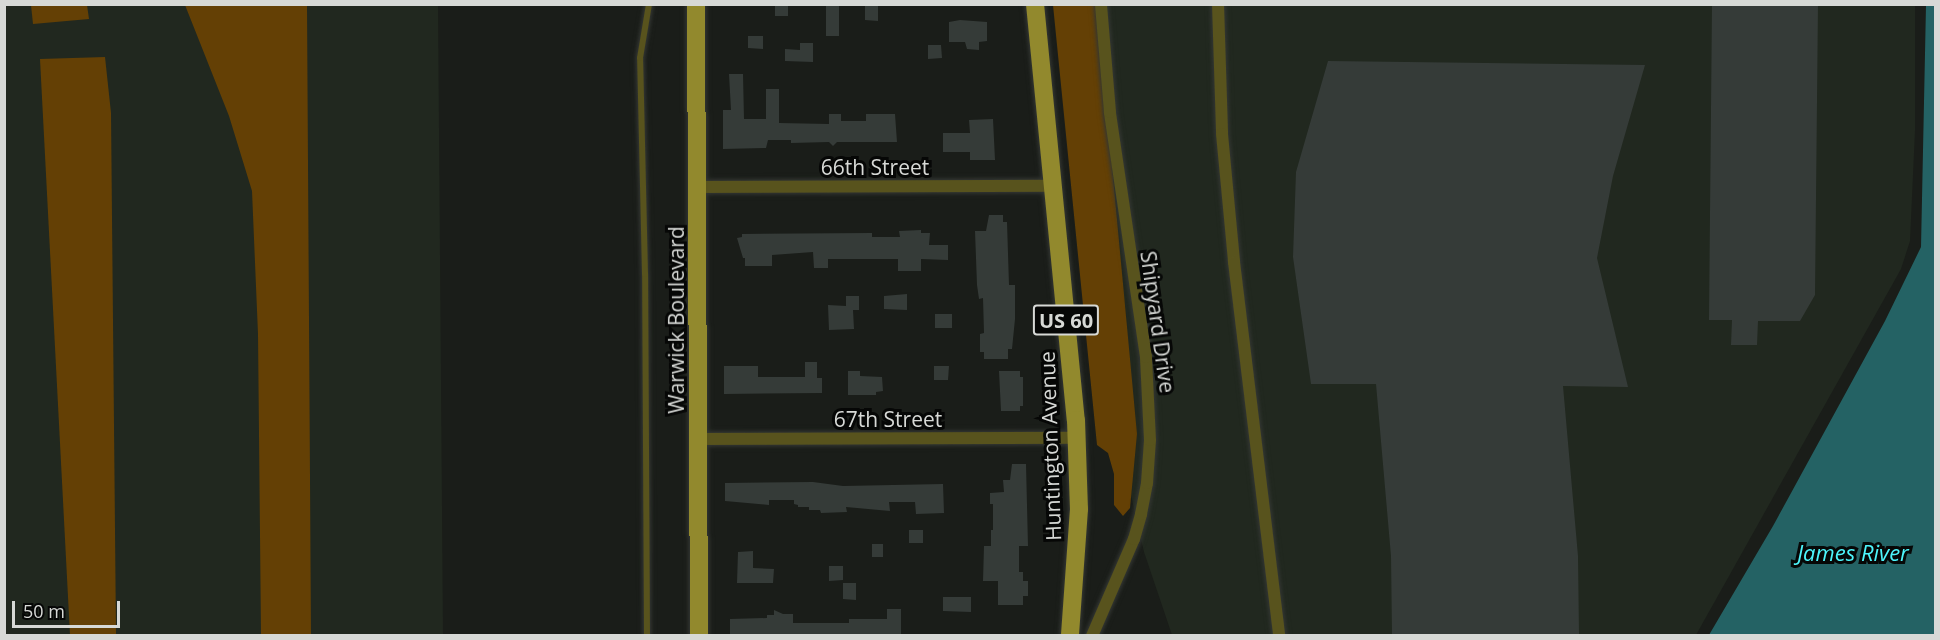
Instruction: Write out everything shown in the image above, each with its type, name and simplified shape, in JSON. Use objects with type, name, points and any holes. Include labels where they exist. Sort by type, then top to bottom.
[{"type":"main road","name":"Warwick Boulevard","points":[[696,4],[699,636]]},
{"type":"main road","name":"Huntington Avenue","points":[[1035,4],[1077,438],[1079,509],[1070,636]]},
{"type":"street","name":"Shipyard Drive","points":[[1092,636],[1136,531],[1147,483],[1150,440],[1146,357],[1110,112],[1101,4]]},
{"type":"street","points":[[1218,4],[1222,134],[1234,262],[1279,636]]},
{"type":"street","name":"66th Street","points":[[698,187],[1053,186]]},
{"type":"street","name":"67th Street","points":[[699,439],[1077,438]]},
{"type":"lane","points":[[647,636],[645,282],[640,58],[649,4]]},
{"type":"shaded area","points":[[4,5],[438,5],[443,635],[5,635]]},
{"type":"shaded area","points":[[31,5],[87,5],[89,19],[33,24]]},
{"type":"shaded area","points":[[185,5],[307,5],[311,635],[261,635],[258,334],[252,191],[229,116]]},
{"type":"shaded area","points":[[1053,5],[1097,5],[1137,434],[1130,508],[1123,516],[1114,505],[1114,474],[1108,453],[1097,445]]},
{"type":"shaded area","points":[[1064,5],[1915,5],[1915,131],[1910,241],[1901,269],[1696,635],[1172,635],[1144,552],[1100,360]]},
{"type":"shaded area","points":[[105,57],[111,113],[116,635],[70,635],[40,59]]},
{"type":"water","name":"James River","points":[[1926,5],[1936,5],[1935,635],[1709,635],[1773,526],[1885,321],[1921,247]]},
{"type":"building","points":[[775,4],[788,4],[788,16],[775,16]]},
{"type":"building","points":[[826,4],[839,4],[839,36],[826,36]]},
{"type":"building","points":[[865,4],[878,4],[878,21],[865,20]]},
{"type":"building","points":[[1712,4],[1818,4],[1815,295],[1800,321],[1758,321],[1757,345],[1731,345],[1732,320],[1709,320]]},
{"type":"building","points":[[960,20],[987,22],[987,41],[979,42],[979,50],[967,49],[965,42],[949,42],[949,22]]},
{"type":"building","points":[[748,36],[763,36],[763,49],[748,48]]},
{"type":"building","points":[[800,43],[813,43],[813,62],[785,61],[785,49],[800,50]]},
{"type":"building","points":[[928,45],[941,45],[942,58],[928,59]]},
{"type":"building","points":[[1328,61],[1645,65],[1613,176],[1597,258],[1628,387],[1563,386],[1578,556],[1579,634],[1392,634],[1391,556],[1376,384],[1311,384],[1293,257],[1296,172]]},
{"type":"building","points":[[729,74],[743,74],[744,119],[766,119],[766,89],[779,89],[779,123],[829,124],[829,114],[841,114],[841,121],[866,121],[866,114],[895,114],[897,142],[837,142],[833,146],[829,142],[791,143],[791,140],[768,140],[766,148],[723,149],[723,110],[731,110]]},
{"type":"building","points":[[993,119],[995,160],[970,160],[970,152],[943,152],[943,133],[970,133],[969,120]]},
{"type":"building","points":[[989,215],[1003,215],[1003,222],[1007,222],[1009,285],[1015,285],[1015,319],[1012,349],[1008,349],[1008,359],[984,359],[984,352],[980,352],[980,334],[984,333],[983,298],[979,299],[977,285],[975,231],[986,231]]},
{"type":"building","points":[[921,230],[921,233],[930,233],[929,245],[948,245],[948,260],[921,259],[921,271],[898,271],[898,259],[828,259],[828,268],[814,268],[813,252],[772,255],[772,266],[745,266],[745,258],[743,258],[737,238],[742,237],[742,234],[872,233],[872,237],[900,237],[899,231]]},
{"type":"building","points":[[907,294],[907,310],[884,309],[884,296]]},
{"type":"building","points":[[846,296],[859,296],[859,310],[853,310],[854,329],[829,330],[828,305],[846,306]]},
{"type":"building","points":[[935,314],[952,314],[952,328],[935,328]]},
{"type":"building","points":[[805,362],[817,362],[817,378],[822,378],[822,393],[724,394],[724,366],[758,366],[758,377],[805,377]]},
{"type":"building","points":[[934,366],[949,366],[948,380],[934,380]]},
{"type":"building","points":[[848,371],[860,371],[860,376],[882,377],[883,391],[876,392],[876,395],[848,395]]},
{"type":"building","points":[[999,371],[1020,371],[1020,377],[1023,377],[1023,406],[1020,406],[1020,411],[1001,411]]},
{"type":"building","points":[[1012,464],[1026,464],[1028,546],[1019,546],[1019,572],[1023,572],[1023,581],[1028,581],[1028,596],[1023,596],[1023,605],[998,605],[998,581],[983,581],[984,546],[991,546],[991,530],[993,530],[993,504],[990,504],[990,493],[1004,492],[1003,480],[1010,480]]},
{"type":"building","points":[[813,482],[843,486],[943,484],[944,513],[916,514],[915,502],[889,502],[890,511],[846,507],[847,512],[821,513],[820,510],[809,510],[809,507],[798,507],[794,504],[794,500],[769,500],[769,505],[725,501],[725,483]]},
{"type":"building","points":[[909,530],[923,530],[923,543],[909,543]]},
{"type":"building","points":[[872,544],[883,544],[883,557],[872,557]]},
{"type":"building","points":[[753,551],[753,568],[774,569],[773,583],[737,583],[738,552]]},
{"type":"building","points":[[829,566],[843,566],[843,580],[829,581]]},
{"type":"building","points":[[843,583],[856,583],[856,600],[843,599]]},
{"type":"building","points":[[943,597],[971,597],[971,612],[943,611]]},
{"type":"building","points":[[887,609],[901,609],[901,636],[730,636],[730,619],[767,618],[767,615],[774,615],[774,610],[783,614],[793,614],[793,623],[849,623],[849,619],[887,619]]}]
